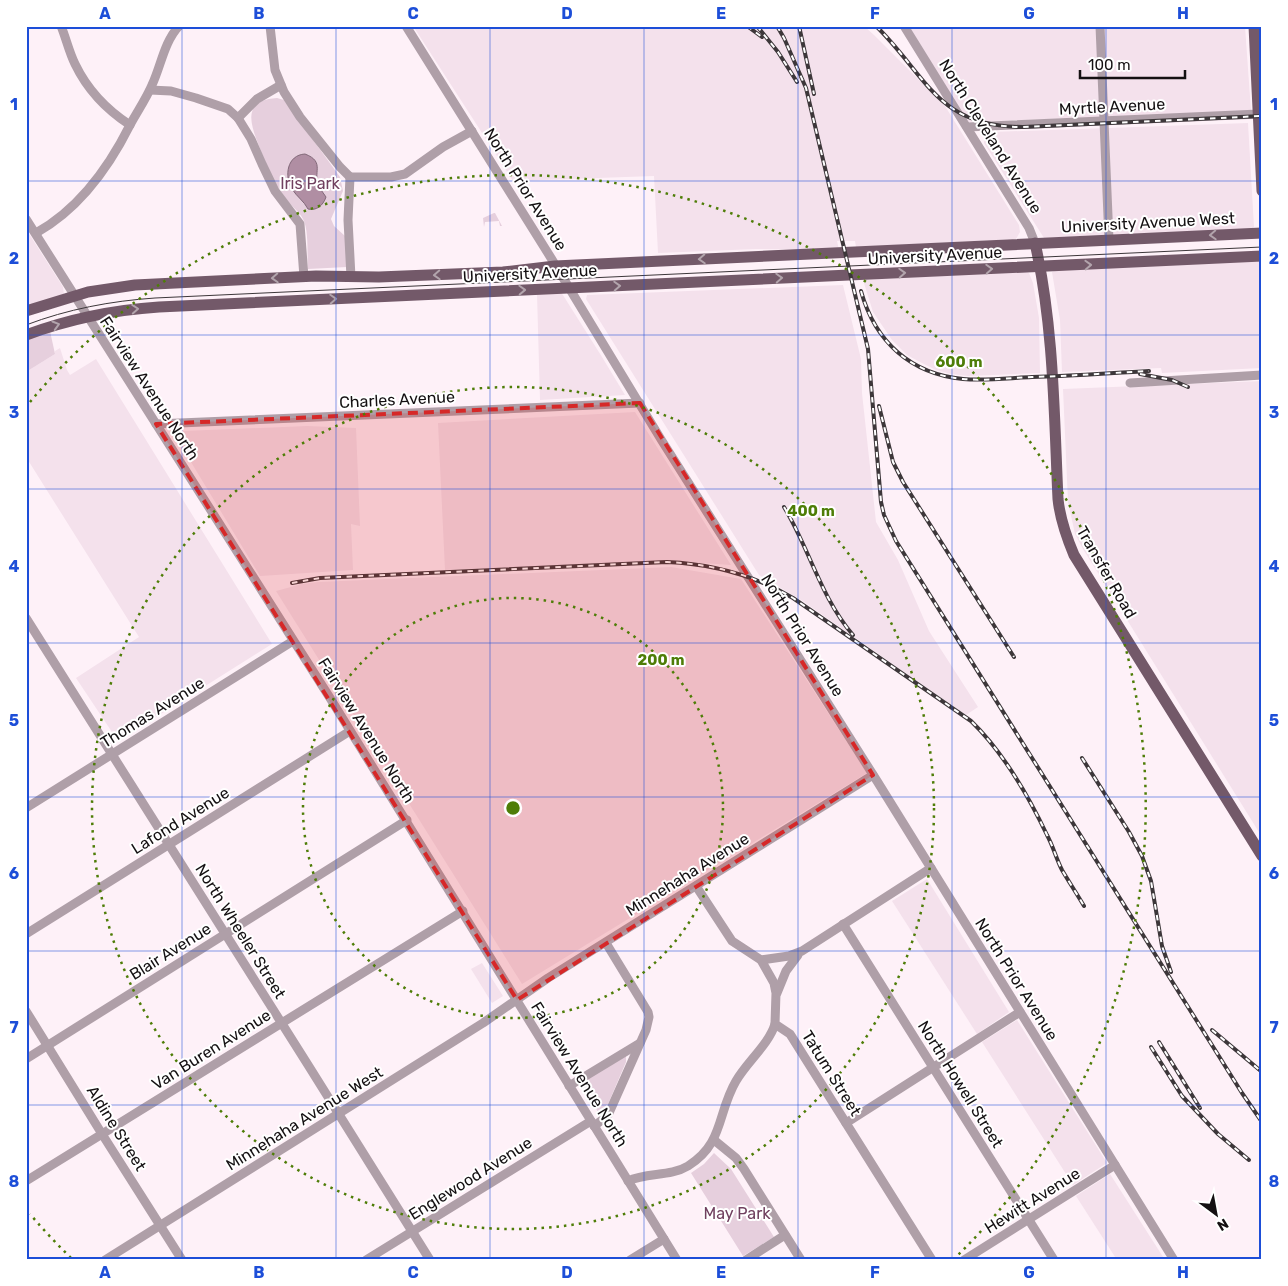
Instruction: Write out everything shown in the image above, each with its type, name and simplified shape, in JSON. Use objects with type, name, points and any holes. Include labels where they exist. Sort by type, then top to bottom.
[{"type":"main road","points":[[1254,26],[1262,190]]},
{"type":"main road","name":"University Avenue West","points":[[1035,243],[1262,233]]},
{"type":"main road","name":"University Avenue","points":[[26,311],[75,296],[135,285],[304,277],[387,277],[503,272],[556,266],[1035,243]]},
{"type":"main road","name":"North Cleveland Avenue","points":[[1035,243],[1040,267]]},
{"type":"main road","points":[[1040,267],[1262,256]]},
{"type":"main road","name":"University Avenue","points":[[26,335],[52,326],[115,311],[159,307],[1040,267]]},
{"type":"main road","name":"Transfer Road","points":[[1040,267],[1047,311],[1059,515],[1064,531],[1074,555],[1262,856]]},
{"type":"street","points":[[61,26],[75,63],[85,82],[98,98],[130,125]]},
{"type":"street","points":[[36,233],[60,217],[89,189],[117,150],[150,90],[167,46],[179,26]]},
{"type":"street","points":[[270,26],[274,70],[281,86],[300,118],[350,177],[392,177],[405,174],[443,147],[472,131]]},
{"type":"street","name":"North Prior Avenue","points":[[406,26],[556,266],[662,441],[873,775],[1174,1260]]},
{"type":"street","name":"North Cleveland Avenue","points":[[904,26],[1029,228],[1035,243]]},
{"type":"street","points":[[1100,26],[1109,240]]},
{"type":"street","points":[[238,118],[257,99],[281,86]]},
{"type":"street","points":[[150,90],[171,91],[189,95],[228,110],[238,118],[252,139],[276,191],[300,224],[304,277]]},
{"type":"street","name":"Myrtle Avenue","points":[[967,127],[1258,114]]},
{"type":"street","points":[[350,177],[348,220],[351,277]]},
{"type":"street","name":"Fairview Avenue North","points":[[26,219],[407,820],[568,1086],[678,1260]]},
{"type":"street","points":[[1130,383],[1262,375]]},
{"type":"street","name":"Charles Avenue","points":[[156,424],[640,403]]},
{"type":"street","name":"North Wheeler Street","points":[[26,618],[430,1260]]},
{"type":"street","name":"Thomas Avenue","points":[[26,808],[294,641]]},
{"type":"street","name":"Lafond Avenue","points":[[26,934],[350,731]]},
{"type":"street","name":"Minnehaha Avenue","points":[[517,1000],[548,978],[873,775]]},
{"type":"street","name":"Blair Avenue","points":[[26,1059],[407,820]]},
{"type":"street","points":[[761,960],[789,956],[802,951],[931,868]]},
{"type":"street","points":[[628,1181],[637,1177],[662,1174],[686,1167],[703,1154],[714,1140],[736,1082],[744,1068],[769,1037],[777,1016],[774,982],[761,960],[732,941],[696,886]]},
{"type":"street","name":"Van Buren Avenue","points":[[26,1182],[463,911]]},
{"type":"street","name":"North Howell Street","points":[[843,924],[1054,1260]]},
{"type":"street","name":"Englewood Avenue","points":[[366,1260],[592,1123],[606,1117],[648,1024],[648,1012],[606,943]]},
{"type":"street","points":[[776,994],[786,971],[802,951]]},
{"type":"street","name":"Minnehaha Avenue West","points":[[105,1260],[517,1000]]},
{"type":"street","name":"Aldine Street","points":[[26,1011],[182,1260]]},
{"type":"street","points":[[846,1123],[1020,1012]]},
{"type":"street","name":"Tatum Street","points":[[775,1024],[790,1034],[932,1260]]},
{"type":"street","points":[[568,1086],[640,1043]]},
{"type":"street","points":[[714,1140],[736,1158],[744,1169],[801,1260]]},
{"type":"street","name":"Hewitt Avenue","points":[[964,1260],[1115,1166]]},
{"type":"street","points":[[746,1260],[785,1235]]},
{"type":"street","points":[[630,1260],[664,1238]]},
{"type":"highlighted area","points":[[640,403],[873,775],[517,1000],[156,424]]},
{"type":"shaded area","points":[[413,26],[864,26],[945,106],[1019,225],[1020,232],[1016,239],[856,247],[855,241],[837,241],[839,250],[756,249],[658,253],[654,176],[513,181]]},
{"type":"shaded area","points":[[909,26],[1245,26],[1251,111],[968,122]]},
{"type":"shaded area","points":[[1248,123],[1254,227],[1250,230],[1044,238],[984,143],[985,135],[992,132]]},
{"type":"shaded area","points":[[305,154],[311,157],[317,164],[317,182],[326,197],[321,205],[314,209],[308,209],[292,189],[288,178],[291,162],[299,155]]},
{"type":"shaded area","points":[[26,229],[63,287],[64,295],[26,306]]},
{"type":"shaded area","points":[[1262,260],[1262,368],[1162,373],[1161,368],[1062,372],[1060,320],[1052,272]]},
{"type":"shaded area","points":[[1025,271],[1029,273],[1033,283],[1039,318],[1040,373],[968,376],[936,370],[920,362],[907,355],[892,340],[873,312],[863,280]]},
{"type":"shaded area","points":[[843,285],[861,359],[862,393],[876,522],[898,560],[929,631],[978,707],[966,715],[801,600],[759,575],[586,299],[587,295]]},
{"type":"shaded area","points":[[561,292],[625,395],[540,400],[537,294]]},
{"type":"shaded area","points":[[60,348],[70,375],[96,359],[272,644],[118,741],[76,678],[139,637],[26,457],[26,372],[55,354],[55,351]]},
{"type":"shaded area","points":[[1262,381],[1262,837],[1075,534],[1068,502],[1063,389]]},
{"type":"shaded area","points":[[635,412],[731,565],[672,561],[445,570],[438,423]]},
{"type":"shaded area","points":[[307,426],[356,428],[360,526],[351,524],[353,570],[260,576],[177,439],[183,431]]},
{"type":"shaded area","points":[[671,567],[741,579],[867,773],[522,984],[276,591],[318,582]]},
{"type":"shaded area","points":[[927,879],[1009,1012],[977,1034],[892,901]]},
{"type":"shaded area","points":[[482,963],[503,996],[492,1003],[471,969]]},
{"type":"shaded area","points":[[1017,1020],[1107,1163],[1073,1185],[982,1042]]},
{"type":"shaded area","points":[[1110,1174],[1165,1260],[1117,1260],[1076,1196]]},
{"type":"green space","name":"Iris Park","points":[[277,98],[284,100],[340,177],[343,191],[331,219],[334,226],[345,236],[347,267],[308,269],[305,224],[299,213],[285,198],[274,179],[253,129],[252,114],[254,108],[258,103]]},
{"type":"green space","points":[[495,213],[502,226],[500,226],[499,221],[485,222],[484,227],[483,218]]},
{"type":"green space","points":[[50,331],[55,354],[26,372],[26,339]]},
{"type":"green space","points":[[626,1056],[626,1062],[605,1111],[600,1115],[580,1083]]},
{"type":"green space","name":"May Park","points":[[714,1153],[731,1169],[774,1237],[743,1256],[691,1173],[704,1164]]},
{"type":"tram line","points":[[26,325],[58,314],[90,307],[122,301],[155,298],[1262,247]]},
{"type":"railway","points":[[747,26],[762,37]]},
{"type":"railway","points":[[757,26],[778,52],[797,82]]},
{"type":"railway","points":[[777,26],[806,88],[868,349],[881,502],[884,515],[896,541],[1262,1122]]},
{"type":"railway","points":[[799,26],[814,94]]},
{"type":"railway","points":[[876,26],[937,96],[952,108],[971,118],[994,125],[1023,127],[1262,116]]},
{"type":"railway","points":[[861,291],[867,309],[886,340],[912,362],[944,376],[989,380],[1149,371]]},
{"type":"railway","points":[[1140,374],[1172,380],[1188,387]]},
{"type":"railway","points":[[879,406],[893,462],[903,482],[1014,657]]},
{"type":"railway","points":[[784,507],[832,605],[853,635]]},
{"type":"railway","points":[[292,583],[320,578],[667,562],[717,568],[763,583],[793,598],[971,721],[1004,760],[1023,789],[1049,839],[1062,870],[1084,906]]},
{"type":"railway","points":[[1082,758],[1142,856],[1151,881],[1162,946],[1171,972]]},
{"type":"railway","points":[[1212,1030],[1262,1072]]},
{"type":"railway","points":[[1159,1042],[1200,1108]]},
{"type":"railway","points":[[1151,1047],[1182,1096],[1218,1134],[1249,1160]]}]
